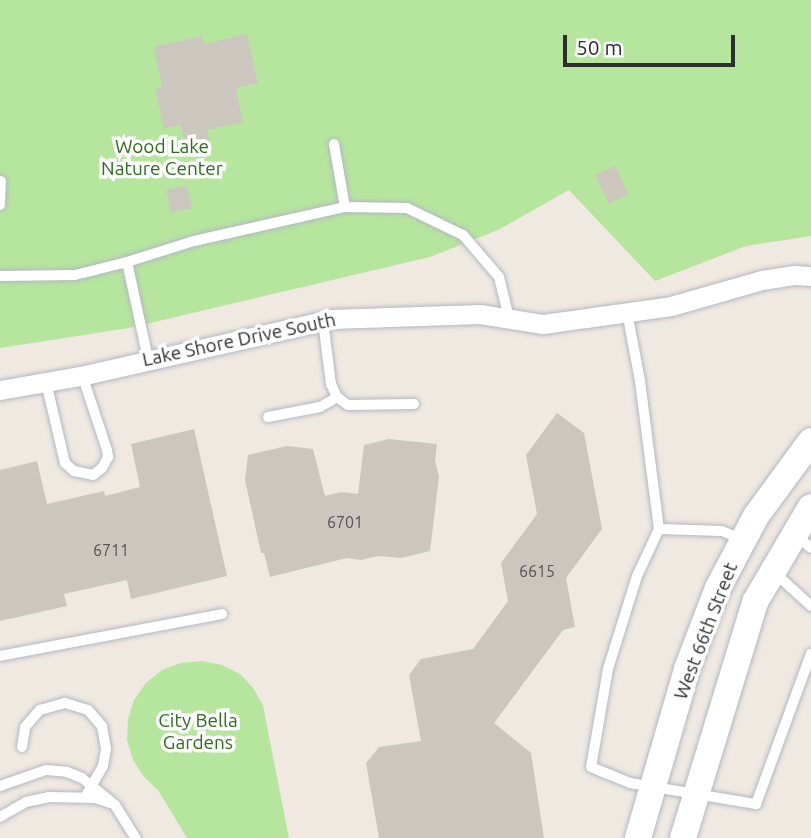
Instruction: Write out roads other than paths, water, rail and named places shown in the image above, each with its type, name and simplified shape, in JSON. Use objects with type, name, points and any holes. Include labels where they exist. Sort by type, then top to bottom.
[{"type":"main road","name":"West 66th Street","points":[[638,838],[687,669],[718,588],[756,516],[811,441]]},
{"type":"main road","name":"West 66th Street","points":[[683,838],[755,601],[772,570],[802,541],[811,507]]},
{"type":"street","name":"Lake Shore Drive South","points":[[0,390],[82,375],[323,321],[480,314],[543,324],[671,306],[762,280],[795,275],[811,276]]},
{"type":"lane","points":[[334,144],[345,207]]},
{"type":"lane","points":[[0,205],[1,181]]},
{"type":"lane","points":[[0,276],[75,275],[194,241],[345,207],[407,208],[463,235],[499,277],[509,318]]},
{"type":"lane","points":[[127,262],[148,359]]},
{"type":"lane","points":[[626,312],[640,381],[659,529],[638,576],[608,670],[591,766],[630,783],[756,804],[811,654]]},
{"type":"lane","points":[[323,321],[331,384],[337,397],[348,405],[414,404]]},
{"type":"lane","points":[[46,382],[65,463],[74,471],[93,475],[102,468],[108,457],[82,375]]},
{"type":"lane","points":[[268,417],[320,407],[337,397]]},
{"type":"lane","points":[[659,529],[722,531],[743,540]]},
{"type":"lane","points":[[772,570],[811,606]]},
{"type":"lane","points":[[0,656],[222,614]]},
{"type":"lane","points":[[22,747],[25,727],[40,710],[55,704],[81,706],[96,716],[105,734],[103,766],[85,797]]},
{"type":"lane","points":[[0,786],[46,770],[67,772],[91,785],[115,805],[136,838]]},
{"type":"lane","points":[[0,817],[26,802],[49,797],[85,797],[115,805]]},
{"type":"park label","name":"Wood Lake Nature Center","points":[[162,158]]},
{"type":"park label","name":"City Bella Gardens","points":[[198,732]]}]
